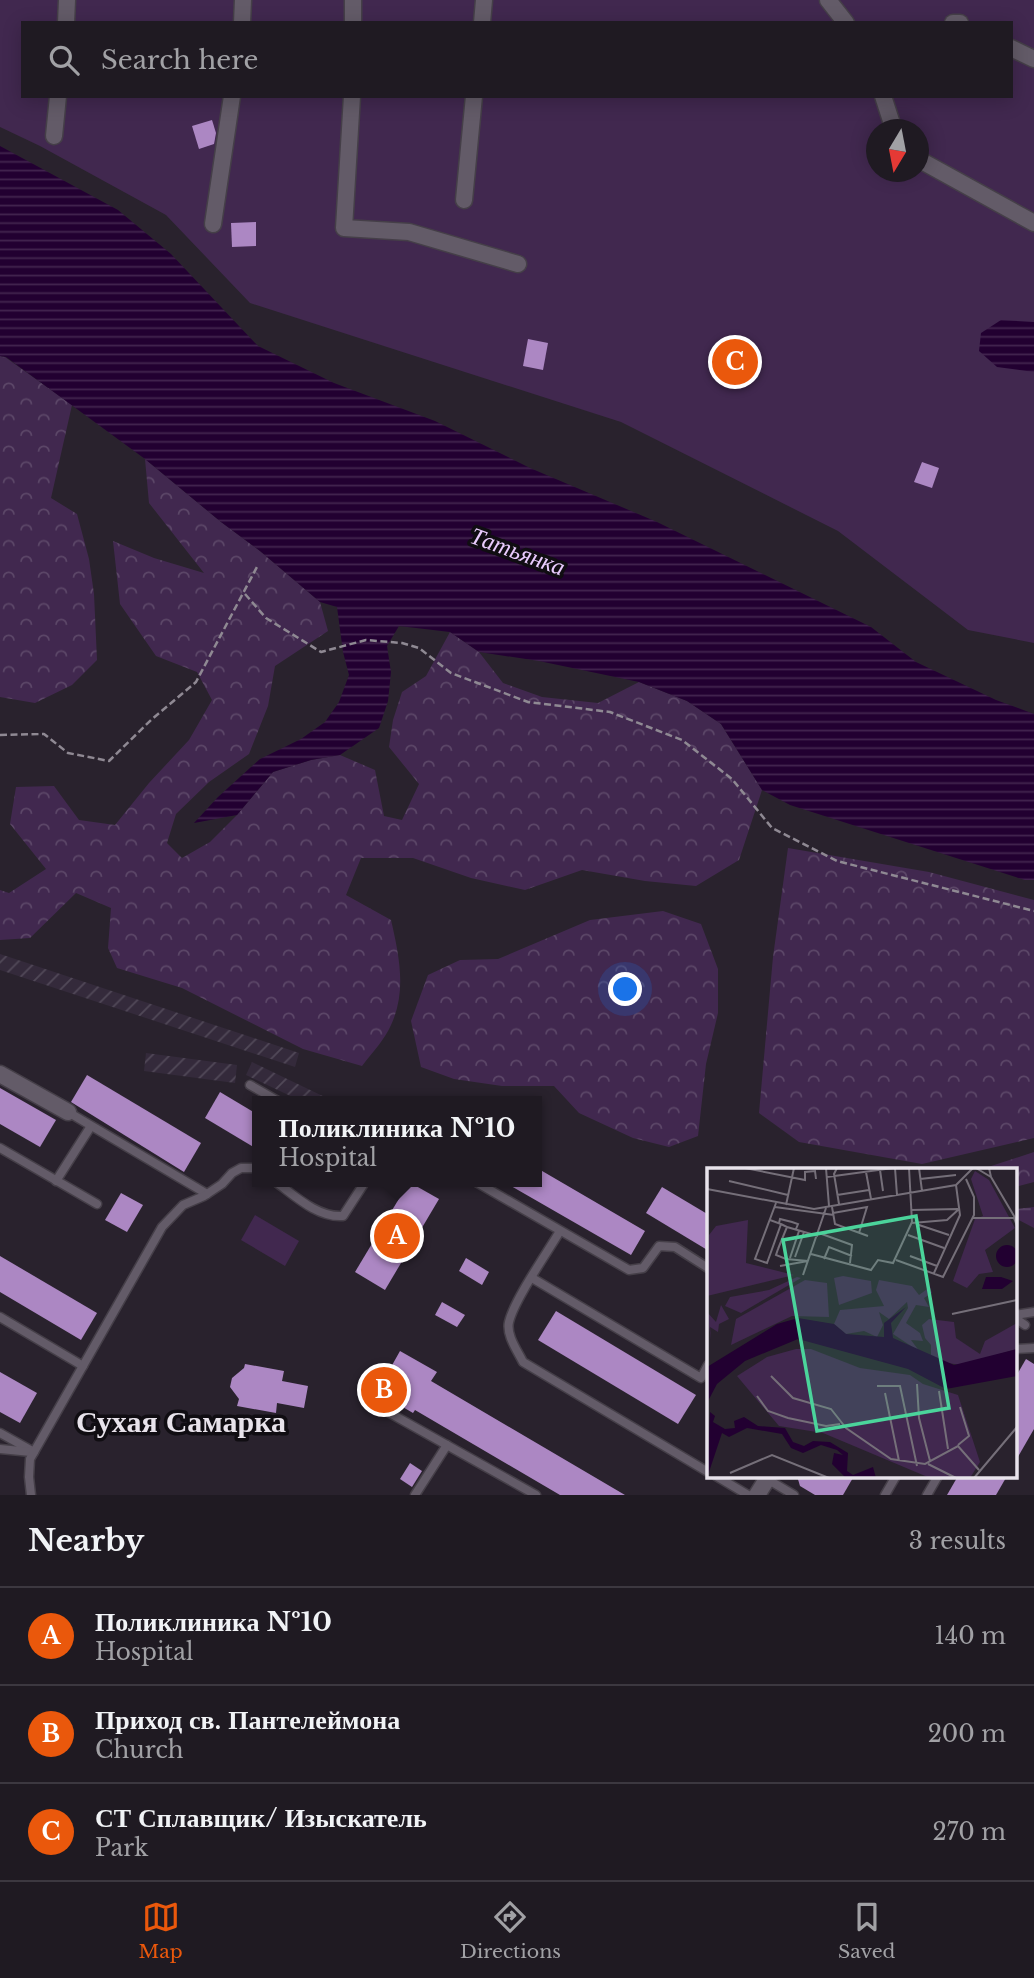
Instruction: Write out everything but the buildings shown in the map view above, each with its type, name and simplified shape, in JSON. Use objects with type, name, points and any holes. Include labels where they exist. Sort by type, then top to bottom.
[{"type":"street","points":[[66,21],[67,0]]},
{"type":"street","points":[[242,21],[243,0]]},
{"type":"street","points":[[353,0],[353,21]]},
{"type":"street","points":[[482,21],[484,0]]},
{"type":"street","points":[[828,0],[844,21]]},
{"type":"street","points":[[1013,49],[1034,59]]},
{"type":"street","points":[[54,136],[58,98]]},
{"type":"street","points":[[213,224],[232,98]]},
{"type":"street","points":[[352,98],[344,228],[409,232],[518,264]]},
{"type":"street","points":[[464,200],[474,98]]},
{"type":"street","points":[[884,98],[890,119]]},
{"type":"street","points":[[929,165],[1034,223]]},
{"type":"street","points":[[0,1074],[68,1112]]},
{"type":"street","points":[[757,1495],[767,1478]]},
{"type":"lane","points":[[250,1085],[269,1096]]},
{"type":"lane","points":[[68,1112],[207,1194]]},
{"type":"lane","points":[[56,1181],[91,1126]]},
{"type":"lane","points":[[0,1148],[97,1204]]},
{"type":"lane","points":[[31,1495],[30,1459],[162,1227],[183,1205],[207,1194],[241,1168],[252,1168]]},
{"type":"lane","points":[[283,1187],[313,1208],[335,1217],[343,1216],[362,1187]]},
{"type":"lane","points":[[485,1187],[629,1270],[643,1268],[659,1246],[675,1247],[707,1267]]},
{"type":"lane","points":[[560,1231],[508,1323],[511,1340],[523,1362],[707,1471]]},
{"type":"lane","points":[[532,1278],[701,1378],[707,1368]]},
{"type":"lane","points":[[1016,1316],[1034,1312]]},
{"type":"lane","points":[[1016,1317],[1025,1325]]},
{"type":"lane","points":[[0,1318],[83,1366]]},
{"type":"lane","points":[[1016,1349],[1034,1348]]},
{"type":"lane","points":[[386,1411],[536,1495]]},
{"type":"lane","points":[[0,1433],[34,1452]]},
{"type":"lane","points":[[415,1495],[447,1445]]},
{"type":"lane","points":[[0,1449],[34,1452]]},
{"type":"lane","points":[[719,1478],[748,1495]]},
{"type":"lane","points":[[769,1478],[794,1495]]},
{"type":"lane","points":[[885,1495],[895,1478]]},
{"type":"lane","points":[[927,1495],[937,1478]]},
{"type":"path","points":[[0,735],[44,734],[68,752],[109,761],[151,720],[196,682],[258,565]]},
{"type":"path","points":[[245,594],[266,618],[321,652],[366,640],[402,643],[419,648],[451,673],[528,702],[610,712],[682,740],[732,779],[772,828],[837,861],[1034,911]]},
{"type":"shaded area","points":[[0,954],[299,1053],[295,1067],[0,970]]},
{"type":"shaded area","points":[[146,1053],[237,1065],[235,1083],[144,1071]]},
{"type":"shaded area","points":[[252,1062],[323,1096],[290,1096],[246,1075]]},
{"type":"green space","points":[[0,0],[1034,0],[1034,643],[968,630],[838,531],[621,422],[250,303],[166,215],[0,127]]},
{"type":"green space","points":[[0,356],[72,405],[51,498],[77,514],[89,559],[94,594],[97,660],[72,685],[35,703],[0,697]]},
{"type":"green space","points":[[145,459],[320,602],[328,631],[275,666],[268,706],[249,754],[209,782],[176,814],[167,843],[182,858],[210,842],[273,772],[311,760],[340,755],[375,770],[384,816],[402,820],[419,784],[389,747],[393,720],[402,692],[426,676],[450,632],[479,652],[503,683],[542,697],[598,703],[639,682],[687,701],[721,724],[762,790],[739,860],[696,886],[645,881],[582,870],[525,890],[471,878],[413,858],[361,858],[346,895],[391,920],[400,973],[399,999],[391,1025],[362,1066],[303,1049],[182,988],[117,968],[108,948],[111,908],[76,893],[30,938],[0,940],[0,890],[9,893],[46,869],[10,824],[16,787],[54,786],[79,820],[115,825],[189,740],[212,700],[197,672],[156,656],[120,604],[113,541],[154,558],[204,573],[149,503]]},
{"type":"green space","points":[[788,848],[929,872],[1034,900],[1034,1138],[922,1164],[799,1142],[759,1113],[773,957]]},
{"type":"green space","points":[[663,911],[701,924],[718,969],[718,1013],[706,1064],[698,1136],[669,1147],[633,1138],[579,1113],[554,1086],[502,1086],[454,1079],[421,1067],[411,1021],[428,975],[460,960],[498,959],[590,920]]},
{"type":"green space","points":[[1034,1152],[1034,1182],[1016,1187],[1016,1168],[985,1168]]},
{"type":"green space","points":[[1034,1207],[1034,1228],[1016,1219],[1016,1209]]},
{"type":"green space","points":[[255,1215],[299,1241],[285,1266],[241,1240]]},
{"type":"water","name":"Татьянка","points":[[0,146],[118,210],[171,254],[258,346],[334,383],[435,421],[530,468],[657,522],[871,627],[916,662],[996,700],[1034,714],[1034,880],[1025,880],[790,805],[762,790],[721,724],[687,701],[639,682],[539,661],[479,652],[450,632],[399,626],[387,646],[391,672],[388,701],[379,728],[340,755],[311,760],[273,772],[237,815],[194,823],[260,759],[301,739],[325,722],[339,702],[349,675],[337,607],[320,602],[145,459],[6,357],[0,356]]},
{"type":"water","points":[[1001,320],[1034,322],[1034,372],[997,367],[979,351],[981,333]]},
{"type":"place","name":"СТ Сплавщик/ Изыскатель","points":[[735,362]]},
{"type":"place","name":"Поликлиника №10","points":[[397,1236]]},
{"type":"place","name":"Приход св. Пантелеймона","points":[[384,1390]]},
{"type":"district","name":"Сухая Самарка","points":[[181,1421]]}]
